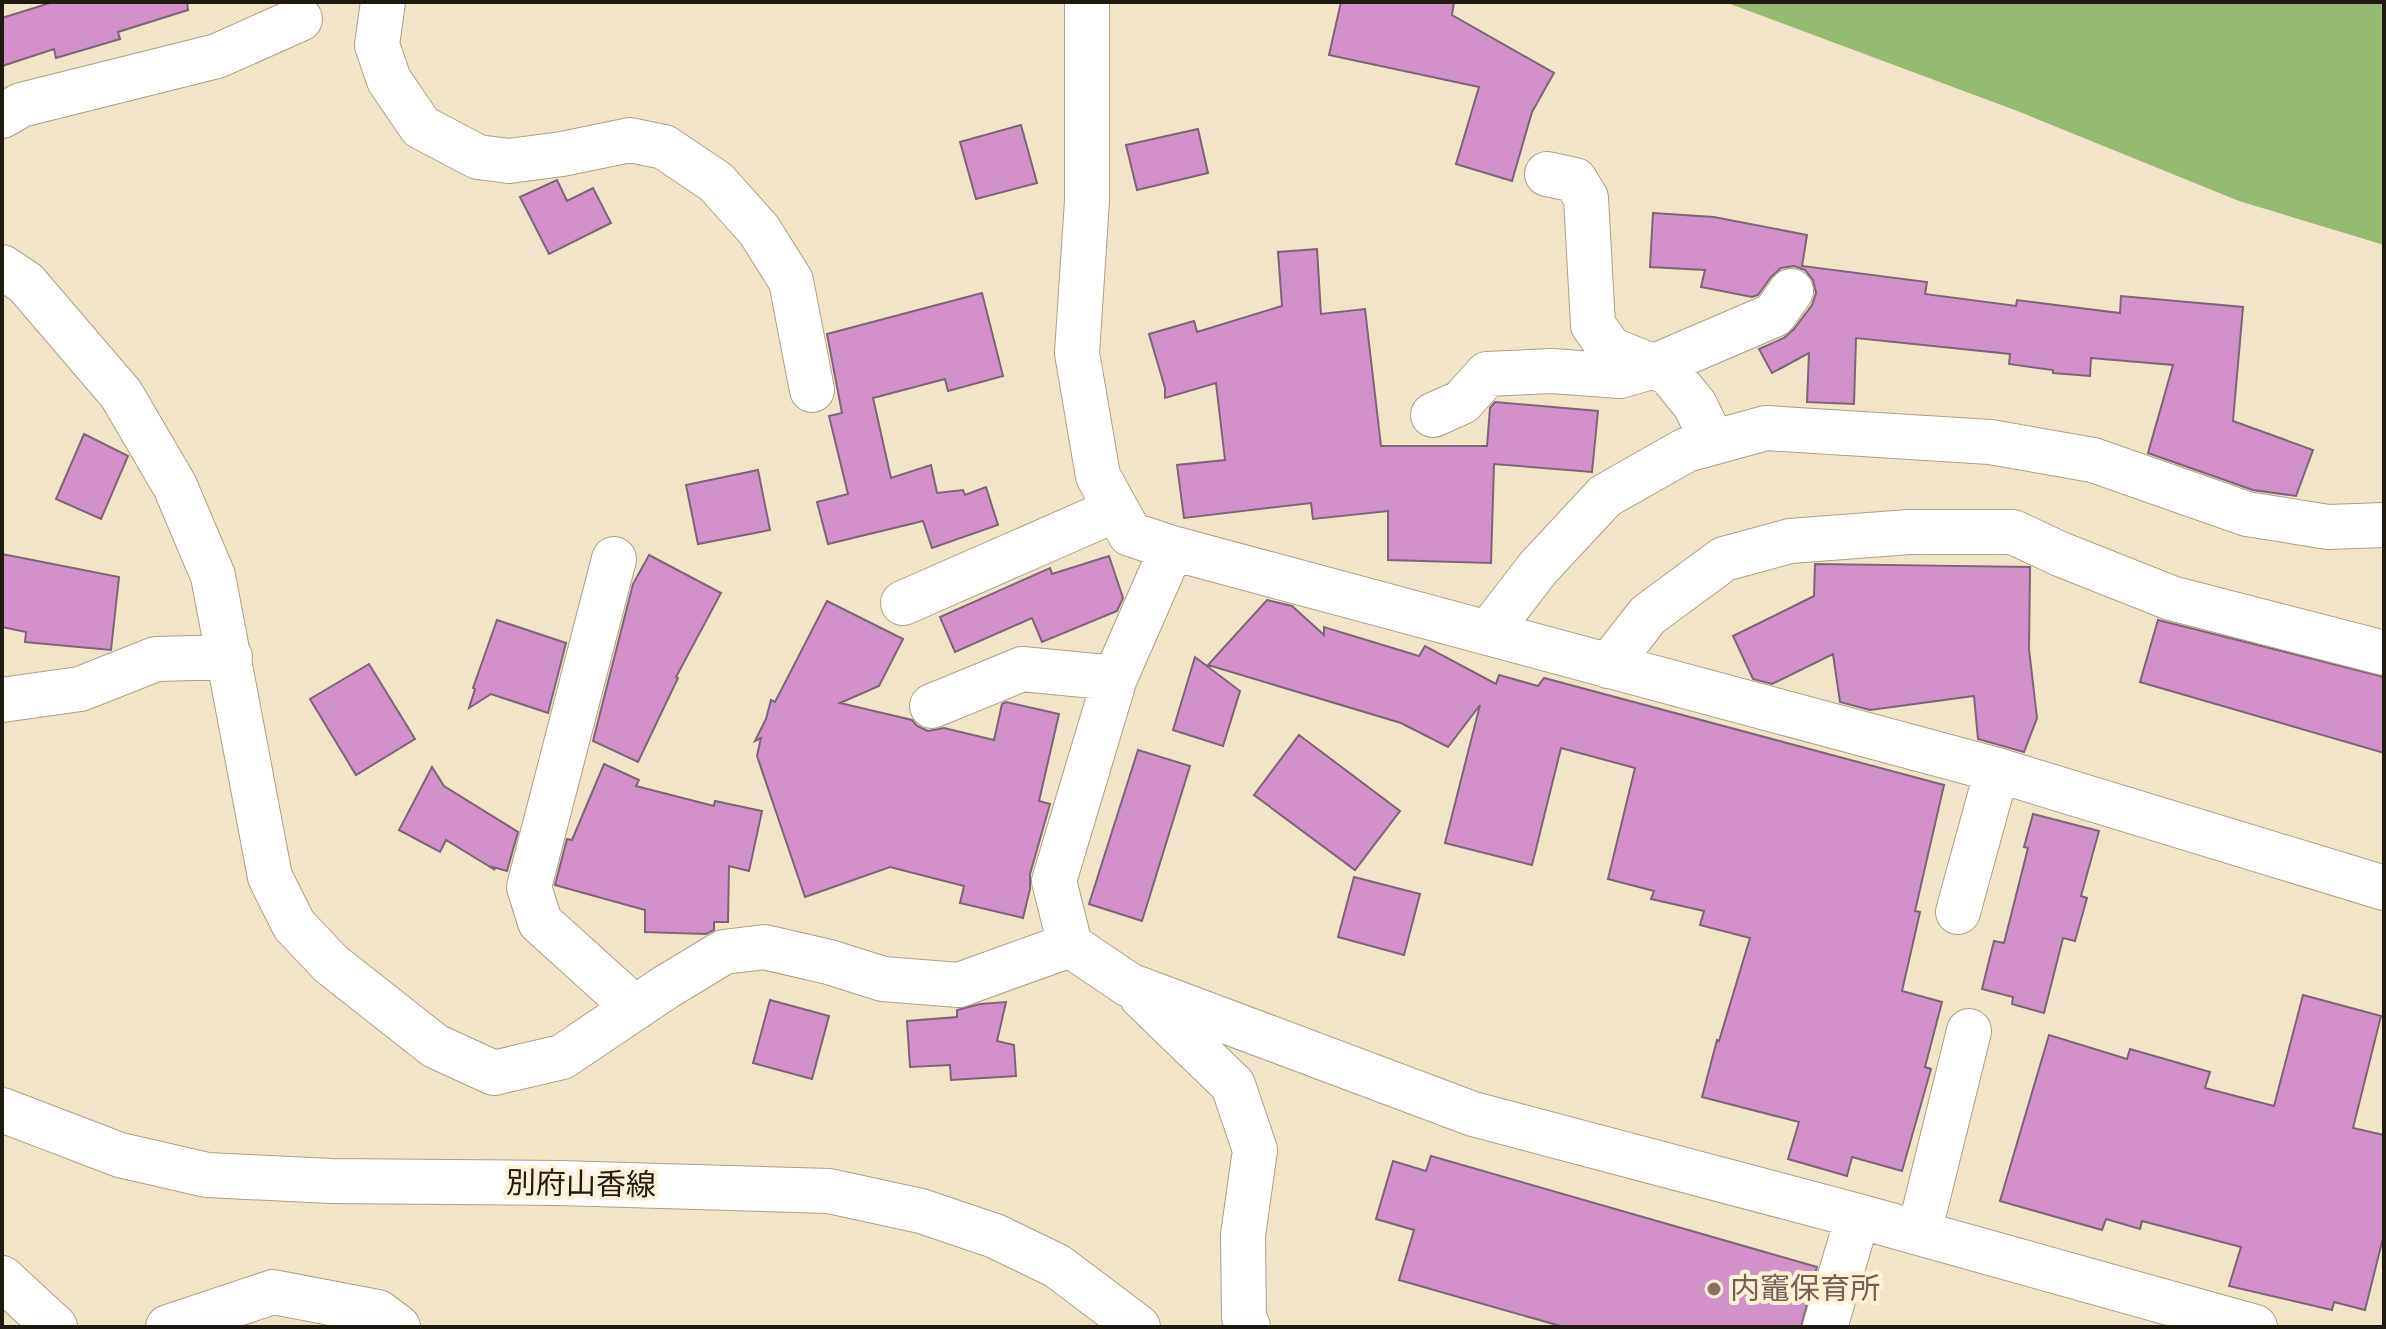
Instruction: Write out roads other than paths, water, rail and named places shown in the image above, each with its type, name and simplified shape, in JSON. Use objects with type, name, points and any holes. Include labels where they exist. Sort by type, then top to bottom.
[{"type":"street","points":[[383,2],[377,45],[389,80],[421,127],[478,157],[509,161],[630,140],[664,147],[716,182],[759,230],[791,281],[812,390]]},
{"type":"street","points":[[1087,2],[1087,201],[1077,353],[1098,476],[1130,534],[1172,548],[1997,770],[2384,888]]},
{"type":"street","points":[[2,116],[21,105],[217,56],[300,19]]},
{"type":"street","points":[[1547,174],[1575,180],[1586,198],[1593,325],[1610,349],[1669,373],[1695,405],[1713,442]]},
{"type":"street","points":[[2,267],[26,283],[121,394],[175,486],[213,576],[270,877],[294,925],[331,964],[435,1046],[494,1073],[562,1057],[724,952],[764,947],[883,979],[959,985],[1070,945]]},
{"type":"street","points":[[1433,415],[1462,402],[1487,374],[1552,371],[1620,376],[1655,366],[1774,315],[1791,291]]},
{"type":"street","points":[[1488,633],[1538,568],[1605,496],[1686,450],[1766,428],[1990,442],[2093,460],[2247,514],[2328,527],[2384,525]]},
{"type":"street","points":[[903,603],[1115,510]]},
{"type":"street","points":[[1608,666],[1648,615],[1724,559],[1790,541],[1909,532],[2013,532],[2171,598],[2384,653]]},
{"type":"street","points":[[1172,548],[1115,678],[1054,881],[1070,945],[1129,985],[1233,1085],[1255,1150],[1243,1235],[1244,1317],[1248,1327]]},
{"type":"street","points":[[614,559],[529,887],[540,922],[635,1008]]},
{"type":"street","points":[[2,700],[80,689],[156,659],[230,657]]},
{"type":"street","points":[[932,706],[1022,669],[1115,678]]},
{"type":"street","points":[[1958,912],[1997,770]]},
{"type":"street","points":[[1129,985],[1473,1114],[1858,1216],[2255,1327]]},
{"type":"street","points":[[1919,1233],[1969,1031]]},
{"type":"street","name":"別府山香線","points":[[2,1110],[120,1155],[207,1175],[331,1181],[559,1183],[829,1191],[921,1211],[995,1236],[1057,1266],[1138,1327]]},
{"type":"street","points":[[1825,1327],[1858,1216]]},
{"type":"street","points":[[2,1278],[55,1327]]},
{"type":"street","points":[[168,1327],[273,1292],[378,1312],[398,1327]]},
{"type":"place","name":"内竈保育所","points":[[1714,1289]]}]
